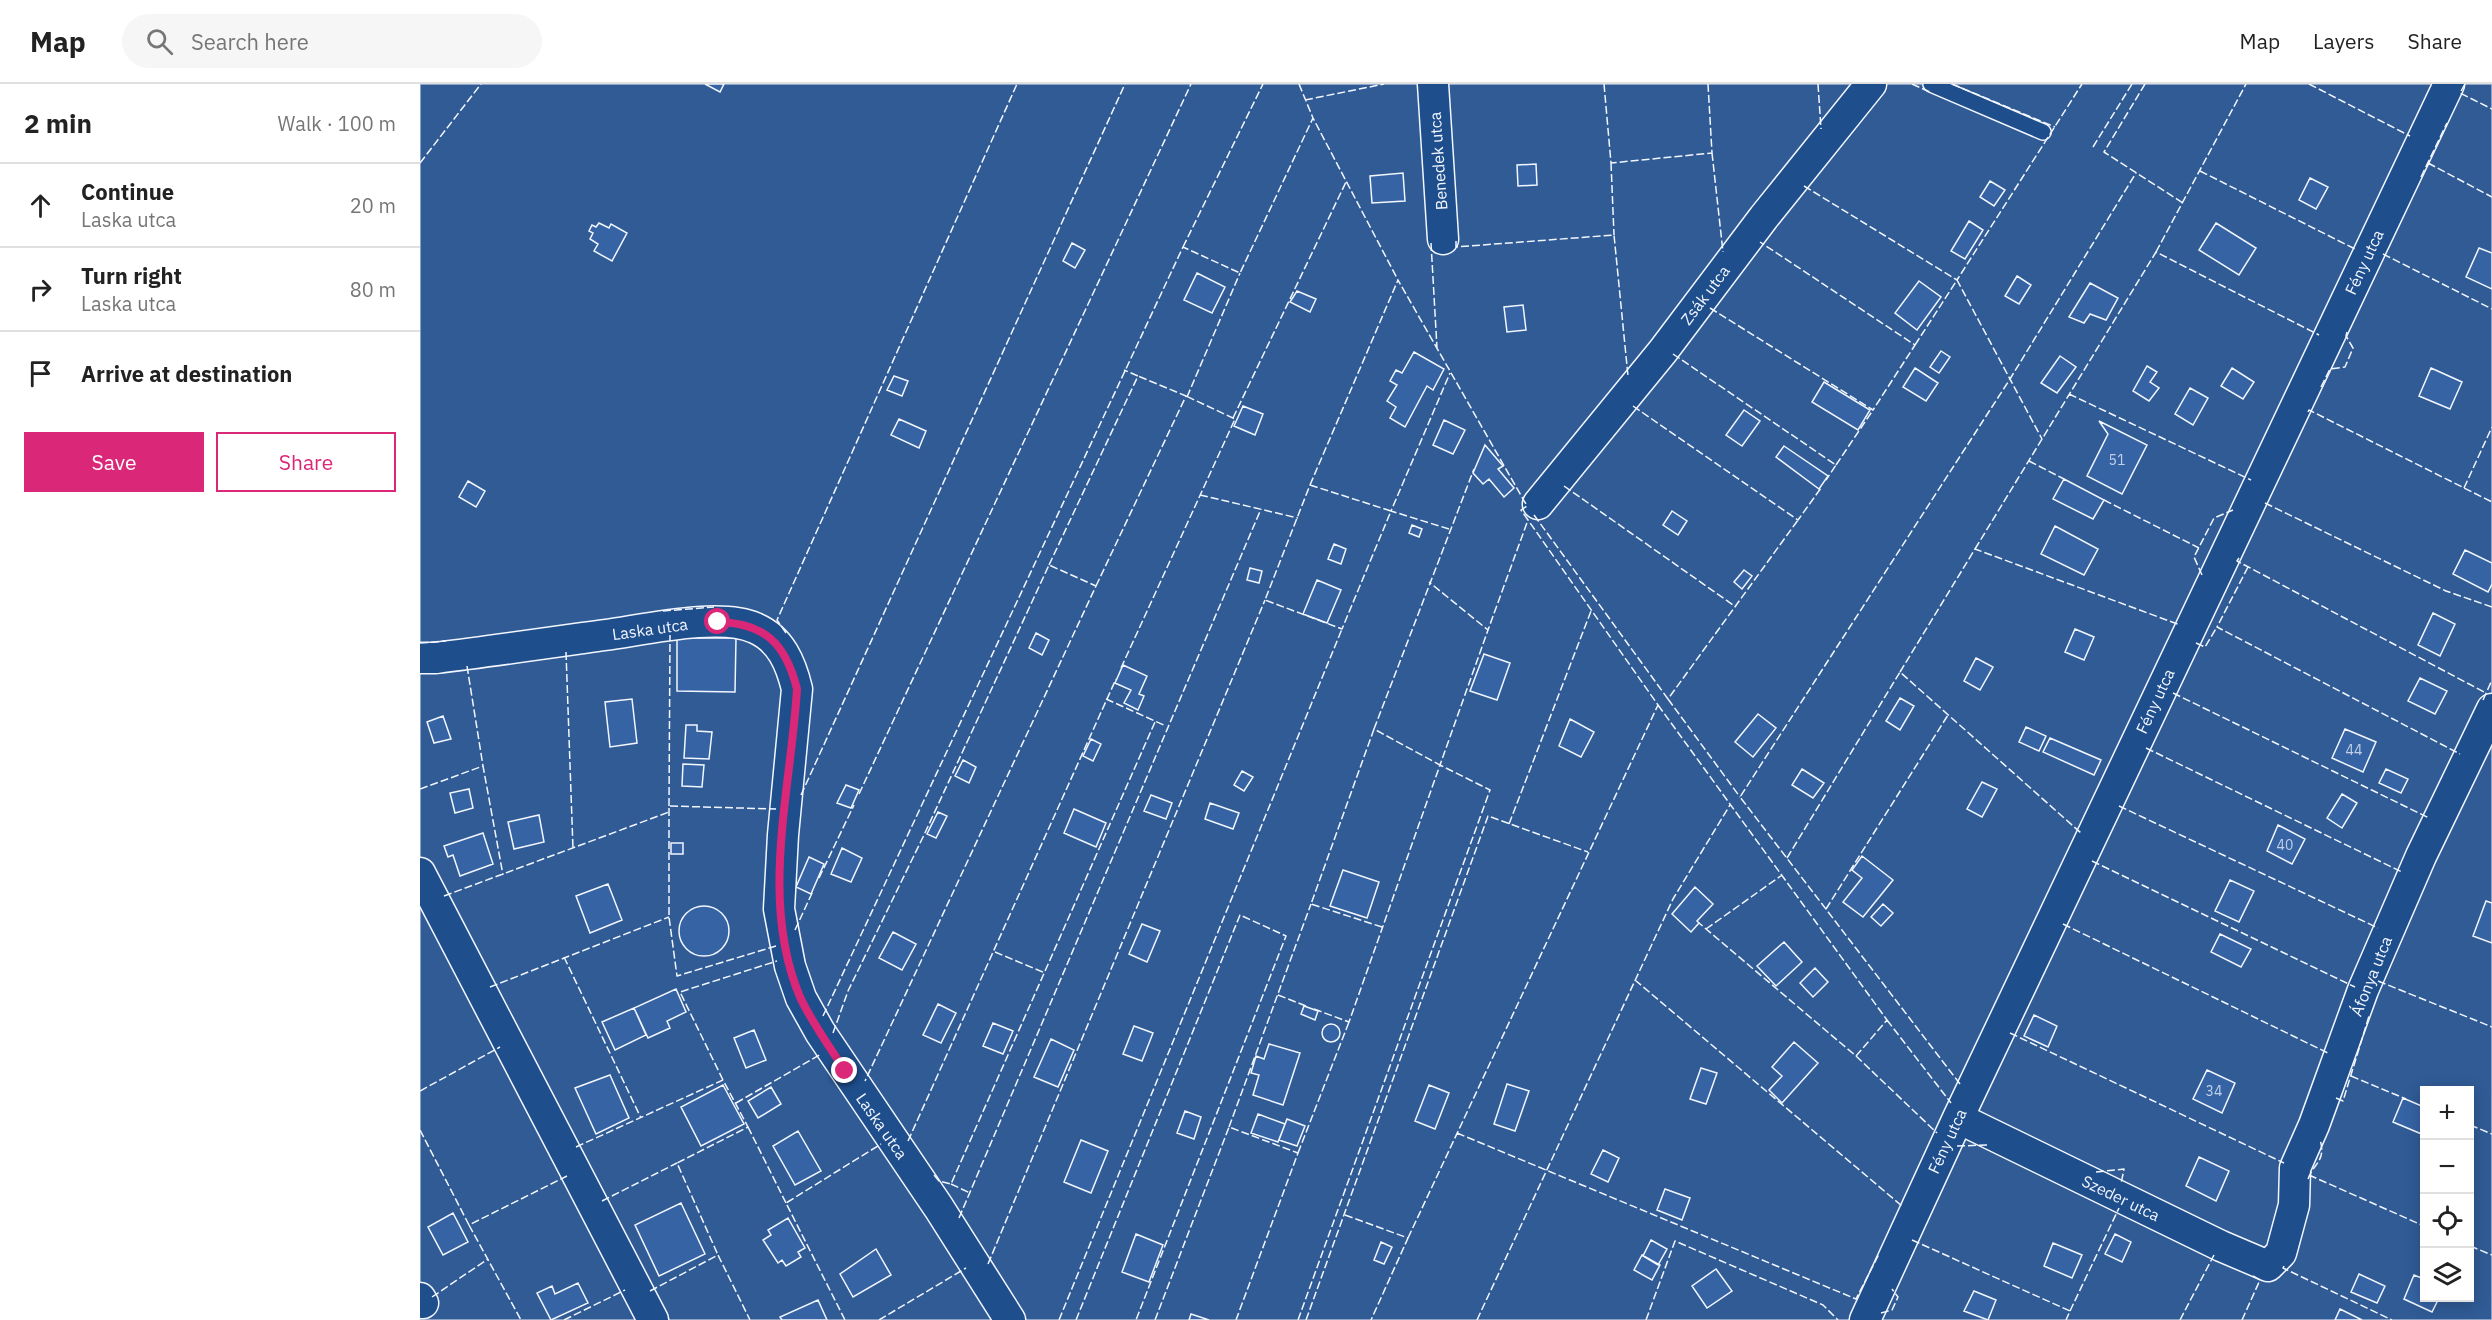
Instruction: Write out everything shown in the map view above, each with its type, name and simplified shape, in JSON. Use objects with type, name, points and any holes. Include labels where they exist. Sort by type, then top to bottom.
[{"type":"street","name":"Benedek utca","points":[[1433,84],[1443,239]]},
{"type":"street","name":"Zsák utca","points":[[1538,504],[1663,351],[1764,217],[1872,84]]},
{"type":"street","name":"Fény utca","points":[[1865,1320],[1958,1118],[2449,84]]},
{"type":"street","name":"Laska utca","points":[[420,658],[436,658],[691,623],[737,622],[755,628],[777,643],[792,667],[797,689],[783,834],[779,909],[790,966],[801,998],[820,1032],[939,1208],[1010,1320]]},
{"type":"street","name":"Áfonya utca","points":[[2281,1252],[2294,1205],[2295,1168],[2314,1125],[2363,990],[2421,856],[2492,709]]},
{"type":"street","points":[[420,873],[653,1320]]},
{"type":"street","name":"Szeder utca","points":[[1958,1118],[2251,1260],[2268,1266],[2281,1252]]},
{"type":"lane","points":[[1931,84],[2043,132]]},
{"type":"shaded area","points":[[420,84],[2492,84],[2492,1320],[420,1320]]},
{"type":"building","points":[[705,84],[724,84],[720,92]]},
{"type":"building","points":[[1536,164],[1537,185],[1518,186],[1517,165]]},
{"type":"building","points":[[1403,173],[1405,201],[1372,203],[1370,176]]},
{"type":"building","points":[[2310,178],[2328,187],[2316,209],[2299,200]]},
{"type":"building","points":[[1990,181],[2005,190],[1994,206],[1980,197]]},
{"type":"building","points":[[1969,221],[1983,230],[1965,259],[1951,251]]},
{"type":"building","points":[[599,223],[609,228],[611,224],[627,233],[612,261],[594,251],[598,244],[590,239],[593,233],[589,231],[592,225],[596,227]]},
{"type":"building","points":[[2216,223],[2256,248],[2239,275],[2199,250]]},
{"type":"building","points":[[1072,243],[1085,250],[1075,268],[1063,261]]},
{"type":"building","points":[[2479,248],[2492,253],[2492,289],[2466,277]]},
{"type":"building","points":[[1197,273],[1225,287],[1212,313],[1184,300]]},
{"type":"building","points":[[2017,276],[2031,285],[2019,304],[2005,296]]},
{"type":"building","points":[[1919,281],[1941,297],[1917,330],[1895,313]]},
{"type":"building","points":[[2090,283],[2118,298],[2106,320],[2090,314],[2084,323],[2069,317]]},
{"type":"building","points":[[1297,291],[1316,299],[1310,312],[1290,302]]},
{"type":"building","points":[[1523,305],[1526,330],[1507,332],[1504,307]]},
{"type":"building","points":[[1941,351],[1950,357],[1939,373],[1930,367]]},
{"type":"building","points":[[1414,352],[1444,369],[1433,390],[1427,386],[1405,427],[1390,418],[1396,407],[1387,401],[1397,385],[1390,381],[1396,370],[1402,373]]},
{"type":"building","points":[[2060,356],[2076,367],[2057,393],[2041,383]]},
{"type":"building","points":[[2147,366],[2157,372],[2150,382],[2159,388],[2149,401],[2133,391]]},
{"type":"building","points":[[1915,368],[1938,383],[1926,401],[1903,387]]},
{"type":"building","points":[[2232,368],[2254,382],[2243,399],[2221,386]]},
{"type":"building","points":[[2431,368],[2462,382],[2450,409],[2419,396]]},
{"type":"building","points":[[894,376],[908,381],[902,396],[887,390]]},
{"type":"building","points":[[1824,382],[1870,410],[1858,430],[1812,402]]},
{"type":"building","points":[[2190,388],[2208,398],[2193,425],[2175,414]]},
{"type":"building","points":[[1243,406],[1263,414],[1255,435],[1234,426]]},
{"type":"building","points":[[1744,410],[1760,421],[1742,446],[1726,435]]},
{"type":"building","points":[[899,419],[926,431],[919,448],[891,435]]},
{"type":"building","points":[[1444,420],[1465,430],[1453,454],[1433,445]]},
{"type":"building","points":[[2099,421],[2147,445],[2122,494],[2087,476],[2108,434]]},
{"type":"building","points":[[1485,445],[1503,466],[1498,469],[1514,488],[1504,497],[1489,479],[1483,484],[1473,473]]},
{"type":"building","points":[[1784,446],[1828,476],[1819,489],[1776,457]]},
{"type":"building","points":[[2064,479],[2104,500],[2093,519],[2053,499]]},
{"type":"building","points":[[468,481],[485,491],[476,507],[459,497]]},
{"type":"building","points":[[1672,511],[1687,521],[1678,535],[1663,525]]},
{"type":"building","points":[[1412,525],[1422,529],[1419,537],[1409,533]]},
{"type":"building","points":[[2055,526],[2098,549],[2084,575],[2041,554]]},
{"type":"building","points":[[1334,544],[1346,549],[1341,564],[1328,559]]},
{"type":"building","points":[[2465,550],[2492,563],[2492,584],[2488,592],[2453,574]]},
{"type":"building","points":[[1250,568],[1262,571],[1259,583],[1247,580]]},
{"type":"building","points":[[1744,570],[1752,576],[1742,589],[1734,582]]},
{"type":"building","points":[[1317,580],[1341,590],[1327,623],[1303,614]]},
{"type":"building","points":[[2433,613],[2455,624],[2440,656],[2418,645]]},
{"type":"building","points":[[2075,629],[2094,637],[2084,660],[2065,652]]},
{"type":"building","points":[[1036,633],[1049,640],[1042,655],[1029,648]]},
{"type":"building","points":[[677,638],[736,638],[735,692],[677,691]]},
{"type":"building","points":[[1484,654],[1510,663],[1497,700],[1470,691]]},
{"type":"building","points":[[1976,658],[1993,667],[1980,690],[1964,681]]},
{"type":"building","points":[[1123,665],[1147,676],[1139,694],[1144,696],[1138,710],[1124,703],[1131,690],[1115,683]]},
{"type":"building","points":[[2420,678],[2447,691],[2435,714],[2408,701]]},
{"type":"building","points":[[1900,698],[1914,706],[1900,730],[1886,721]]},
{"type":"building","points":[[632,699],[637,743],[610,747],[605,702]]},
{"type":"building","points":[[1758,714],[1776,728],[1753,757],[1735,742]]},
{"type":"building","points":[[443,716],[451,739],[434,743],[427,722]]},
{"type":"building","points":[[1570,719],[1594,732],[1581,757],[1559,746]]},
{"type":"building","points":[[686,725],[697,725],[697,731],[712,732],[709,759],[684,758]]},
{"type":"building","points":[[2026,727],[2046,736],[2039,751],[2019,742]]},
{"type":"building","points":[[2345,729],[2376,742],[2363,772],[2332,758]]},
{"type":"building","points":[[2050,738],[2101,760],[2094,775],[2043,752]]},
{"type":"building","points":[[1091,739],[1101,744],[1093,761],[1083,756]]},
{"type":"building","points":[[963,760],[976,767],[969,783],[955,776]]},
{"type":"building","points":[[683,764],[704,765],[702,787],[682,786]]},
{"type":"building","points":[[1802,769],[1824,783],[1813,798],[1792,785]]},
{"type":"building","points":[[2386,769],[2408,779],[2401,793],[2379,783]]},
{"type":"building","points":[[1242,771],[1253,777],[1244,791],[1234,785]]},
{"type":"building","points":[[1982,782],[1997,789],[1982,817],[1967,809]]},
{"type":"building","points":[[846,785],[859,790],[851,808],[837,803]]},
{"type":"building","points":[[469,789],[473,808],[455,813],[450,793]]},
{"type":"building","points":[[2342,794],[2357,803],[2342,828],[2327,818]]},
{"type":"building","points":[[1151,795],[1172,803],[1166,819],[1144,811]]},
{"type":"building","points":[[1210,803],[1239,813],[1233,829],[1205,819]]},
{"type":"building","points":[[1074,809],[1106,823],[1096,847],[1064,833]]},
{"type":"building","points":[[938,812],[947,816],[936,838],[927,834]]},
{"type":"building","points":[[539,815],[544,842],[514,849],[508,822]]},
{"type":"building","points":[[2278,825],[2305,839],[2292,864],[2267,851]]},
{"type":"building","points":[[483,833],[493,864],[460,876],[453,855],[448,857],[444,846]]},
{"type":"building","points":[[671,843],[683,843],[683,854],[671,854]]},
{"type":"building","points":[[842,848],[862,858],[851,882],[831,874]]},
{"type":"building","points":[[1862,856],[1893,880],[1863,917],[1843,902],[1862,878],[1852,870]]},
{"type":"building","points":[[809,857],[824,864],[811,894],[796,887]]},
{"type":"building","points":[[1343,870],[1379,882],[1367,918],[1330,906]]},
{"type":"building","points":[[2230,880],[2254,891],[2239,922],[2215,911]]},
{"type":"building","points":[[608,884],[622,920],[590,933],[576,896]]},
{"type":"building","points":[[1695,887],[1713,904],[1697,921],[1699,923],[1691,932],[1672,914]]},
{"type":"building","points":[[2486,901],[2492,903],[2492,943],[2473,936]]},
{"type":"building","points":[[1883,904],[1893,913],[1881,926],[1871,917]]},
{"type":"building","points":[[709,906],[722,913],[728,921],[728,941],[722,949],[714,955],[699,956],[686,949],[680,941],[679,926],[686,913],[694,907]]},
{"type":"building","points":[[1142,924],[1160,931],[1147,962],[1129,954]]},
{"type":"building","points":[[893,932],[916,944],[902,970],[879,958]]},
{"type":"building","points":[[2220,934],[2251,949],[2241,967],[2211,952]]},
{"type":"building","points":[[1784,942],[1802,962],[1776,986],[1757,966]]},
{"type":"building","points":[[1815,968],[1828,982],[1813,997],[1800,983]]},
{"type":"building","points":[[676,989],[686,1012],[667,1021],[670,1028],[648,1038],[634,1008]]},
{"type":"building","points":[[938,1004],[956,1013],[941,1043],[923,1035]]},
{"type":"building","points":[[1304,1006],[1318,1011],[1315,1020],[1301,1014]]},
{"type":"building","points":[[634,1008],[646,1035],[615,1050],[602,1022]]},
{"type":"building","points":[[2034,1015],[2057,1026],[2048,1047],[2024,1036]]},
{"type":"building","points":[[993,1023],[1013,1031],[1003,1054],[983,1046]]},
{"type":"building","points":[[1331,1024],[1337,1027],[1340,1033],[1337,1039],[1331,1042],[1325,1039],[1322,1033],[1325,1027]]},
{"type":"building","points":[[1134,1026],[1153,1033],[1142,1061],[1123,1054]]},
{"type":"building","points":[[754,1030],[766,1060],[746,1068],[734,1038]]},
{"type":"building","points":[[1051,1039],[1074,1050],[1058,1087],[1034,1077]]},
{"type":"building","points":[[1794,1042],[1818,1063],[1782,1103],[1769,1090],[1782,1076],[1772,1067]]},
{"type":"building","points":[[1269,1044],[1300,1053],[1283,1105],[1253,1095],[1259,1075],[1251,1073],[1256,1056],[1264,1059]]},
{"type":"building","points":[[1701,1068],[1717,1073],[1706,1104],[1690,1099]]},
{"type":"building","points":[[2207,1070],[2235,1083],[2222,1113],[2193,1099]]},
{"type":"building","points":[[610,1075],[629,1118],[596,1134],[575,1088]]},
{"type":"building","points":[[1507,1084],[1529,1091],[1515,1131],[1494,1124]]},
{"type":"building","points":[[723,1085],[744,1124],[701,1146],[681,1107]]},
{"type":"building","points":[[1429,1085],[1449,1093],[1435,1129],[1415,1121]]},
{"type":"building","points":[[771,1087],[781,1104],[758,1118],[748,1101]]},
{"type":"building","points":[[2403,1098],[2420,1105],[2420,1133],[2393,1122]]},
{"type":"building","points":[[1185,1111],[1201,1117],[1194,1139],[1177,1133]]},
{"type":"building","points":[[1258,1114],[1285,1124],[1278,1142],[1251,1133]]},
{"type":"building","points":[[1287,1119],[1305,1126],[1297,1146],[1279,1140]]},
{"type":"building","points":[[798,1131],[821,1171],[795,1185],[773,1146]]},
{"type":"building","points":[[1081,1140],[1108,1151],[1091,1193],[1064,1182]]},
{"type":"building","points":[[1603,1150],[1619,1158],[1608,1182],[1591,1174]]},
{"type":"building","points":[[2199,1157],[2229,1171],[2216,1201],[2186,1186]]},
{"type":"building","points":[[1665,1189],[1690,1198],[1682,1220],[1657,1210]]},
{"type":"building","points":[[681,1203],[705,1254],[659,1276],[635,1225]]},
{"type":"building","points":[[453,1213],[468,1242],[443,1255],[428,1227]]},
{"type":"building","points":[[788,1218],[805,1248],[798,1252],[801,1257],[786,1266],[782,1260],[778,1263],[763,1240],[771,1235],[768,1230]]},
{"type":"building","points":[[1136,1234],[1163,1245],[1149,1282],[1122,1272]]},
{"type":"building","points":[[2115,1234],[2131,1242],[2122,1262],[2105,1254]]},
{"type":"building","points":[[1651,1240],[1667,1249],[1658,1265],[1643,1256]]},
{"type":"building","points":[[1381,1242],[1392,1247],[1384,1264],[1374,1260]]},
{"type":"building","points":[[2053,1243],[2082,1255],[2072,1278],[2044,1266]]},
{"type":"building","points":[[876,1249],[891,1275],[853,1297],[840,1274]]},
{"type":"building","points":[[1642,1255],[1660,1265],[1652,1280],[1634,1270]]},
{"type":"building","points":[[1716,1269],[1732,1291],[1707,1308],[1692,1286]]},
{"type":"building","points":[[2359,1274],[2385,1286],[2377,1303],[2351,1292]]},
{"type":"building","points":[[2414,1275],[2420,1277],[2420,1302],[2437,1302],[2432,1312],[2404,1299]]},
{"type":"building","points":[[578,1283],[588,1303],[551,1320],[537,1293],[552,1286],[555,1294]]},
{"type":"building","points":[[1974,1291],[1996,1300],[1988,1320],[1964,1311]]},
{"type":"building","points":[[818,1300],[827,1320],[782,1320],[780,1317]]},
{"type":"building","points":[[2340,1309],[2362,1320],[2335,1320]]},
{"type":"building","points":[[1191,1314],[1209,1320],[1189,1320]]},
{"type":"fence","points":[[420,163],[481,84]]},
{"type":"fence","points":[[786,633],[777,620],[1017,84]]},
{"type":"fence","points":[[801,795],[1125,84]]},
{"type":"fence","points":[[859,794],[1191,84]]},
{"type":"fence","points":[[1183,247],[1263,84]]},
{"type":"fence","points":[[1299,84],[1313,118]]},
{"type":"fence","points":[[1305,100],[1384,84]]},
{"type":"fence","points":[[1604,84],[1611,163],[1712,153],[1708,84]]},
{"type":"fence","points":[[1818,84],[1821,129]]},
{"type":"fence","points":[[1912,84],[1930,92]]},
{"type":"fence","points":[[1952,84],[2055,127]]},
{"type":"fence","points":[[1804,186],[1957,280],[2082,84]]},
{"type":"fence","points":[[2093,147],[2132,84]]},
{"type":"fence","points":[[2145,84],[2104,152],[2183,203]]},
{"type":"fence","points":[[2156,252],[2246,84]]},
{"type":"fence","points":[[2309,84],[2410,136]]},
{"type":"fence","points":[[2465,84],[2460,93],[2492,109]]},
{"type":"fence","points":[[823,1016],[1183,247],[1240,273],[1313,118],[1398,280]]},
{"type":"fence","points":[[2421,177],[2447,123]]},
{"type":"fence","points":[[1712,153],[1723,252]]},
{"type":"fence","points":[[1611,163],[1614,235]]},
{"type":"fence","points":[[2428,163],[2492,197]]},
{"type":"fence","points":[[2200,171],[2357,250]]},
{"type":"fence","points":[[1960,1084],[1740,797],[2010,379],[2136,173]]},
{"type":"fence","points":[[1233,418],[1346,182]]},
{"type":"fence","points":[[1456,241],[1456,247],[1614,235],[1628,376]]},
{"type":"fence","points":[[1710,308],[1873,410],[1915,345],[1760,242]]},
{"type":"fence","points":[[1431,243],[1437,348]]},
{"type":"fence","points":[[1975,549],[2156,252],[2319,335]]},
{"type":"fence","points":[[2383,254],[2492,309]]},
{"type":"fence","points":[[1187,397],[1240,273]]},
{"type":"fence","points":[[1310,485],[1398,280],[1527,506],[1521,510],[1528,520],[1488,630]]},
{"type":"fence","points":[[1915,345],[1957,280],[2042,439]]},
{"type":"fence","points":[[2321,387],[2330,369],[2345,367],[2353,348],[2346,336],[2347,332]]},
{"type":"fence","points":[[1673,354],[1836,465],[1826,480]]},
{"type":"fence","points":[[1049,565],[1138,376],[1124,370]]},
{"type":"fence","points":[[1449,529],[1391,511],[1450,373]]},
{"type":"fence","points":[[1096,586],[1186,396],[1138,376]]},
{"type":"fence","points":[[2069,394],[2251,480]]},
{"type":"fence","points":[[1121,668],[1235,419],[1186,396]]},
{"type":"fence","points":[[1633,406],[1798,520],[1821,488]]},
{"type":"fence","points":[[1836,465],[1873,410]]},
{"type":"fence","points":[[2308,412],[2309,410],[2492,502]]},
{"type":"fence","points":[[2464,488],[2492,427]]},
{"type":"fence","points":[[2029,461],[2064,479]]},
{"type":"fence","points":[[1374,729],[1474,469]]},
{"type":"fence","points":[[1310,485],[1391,511],[1342,629],[1265,600],[1310,485]]},
{"type":"fence","points":[[1564,486],[1736,607]]},
{"type":"fence","points":[[1200,495],[1298,518]]},
{"type":"fence","points":[[2104,500],[2199,548]]},
{"type":"fence","points":[[2265,503],[2446,591],[2492,607]]},
{"type":"fence","points":[[959,1218],[1261,509]]},
{"type":"fence","points":[[2202,575],[2194,557],[2214,518],[2233,510]]},
{"type":"fence","points":[[1534,515],[1668,699],[1798,520]]},
{"type":"fence","points":[[1408,1238],[1658,705],[1528,520]]},
{"type":"fence","points":[[1900,672],[1975,549],[2180,625]]},
{"type":"fence","points":[[2239,558],[2237,561],[2486,693]]},
{"type":"fence","points":[[833,1033],[848,991],[924,835],[1049,565],[1096,586],[865,1081]]},
{"type":"fence","points":[[2248,567],[2217,627],[2460,754]]},
{"type":"fence","points":[[1298,1320],[1490,790],[1440,765],[1488,630],[1429,582]]},
{"type":"fence","points":[[988,1264],[1265,600]]},
{"type":"fence","points":[[663,611],[714,607]]},
{"type":"fence","points":[[1509,824],[1591,611]]},
{"type":"fence","points":[[2196,643],[2205,647],[2217,627]]},
{"type":"fence","points":[[1059,1320],[1342,629]]},
{"type":"fence","points":[[669,806],[670,635]]},
{"type":"fence","points":[[420,643],[446,641]]},
{"type":"fence","points":[[566,652],[573,849]]},
{"type":"fence","points":[[467,666],[483,766]]},
{"type":"fence","points":[[1787,858],[1900,672],[2081,833]]},
{"type":"fence","points":[[908,1141],[1116,679]]},
{"type":"fence","points":[[2483,700],[2492,680]]},
{"type":"fence","points":[[2173,693],[2429,818]]},
{"type":"fence","points":[[1106,699],[1166,726]]},
{"type":"fence","points":[[1668,699],[1740,797]]},
{"type":"fence","points":[[1658,705],[1887,1020],[1856,1056],[1699,923]]},
{"type":"fence","points":[[1826,909],[1948,715]]},
{"type":"fence","points":[[934,1175],[939,1181],[951,1184],[1155,722]]},
{"type":"fence","points":[[1314,1009],[1349,1022],[1440,765],[1374,729],[1311,904],[1382,927]]},
{"type":"fence","points":[[2146,748],[2402,872]]},
{"type":"fence","points":[[420,789],[483,766],[503,875]]},
{"type":"fence","points":[[819,878],[854,805]]},
{"type":"fence","points":[[1477,1320],[1673,899],[1730,805]]},
{"type":"fence","points":[[776,809],[669,806],[669,917],[677,976],[776,946]]},
{"type":"fence","points":[[2119,806],[2378,928]]},
{"type":"fence","points":[[444,896],[669,812]]},
{"type":"fence","points":[[1306,1320],[1488,816],[1588,852]]},
{"type":"fence","points":[[2092,861],[2355,987]]},
{"type":"fence","points":[[1706,929],[1782,875]]},
{"type":"fence","points":[[795,930],[813,891]]},
{"type":"fence","points":[[1229,1127],[1311,904]]},
{"type":"fence","points":[[1076,1320],[1240,915],[1286,936],[1136,1320]]},
{"type":"fence","points":[[490,987],[669,917]]},
{"type":"fence","points":[[2063,924],[2330,1054]]},
{"type":"fence","points":[[995,952],[1045,973]]},
{"type":"fence","points":[[564,957],[641,1118]]},
{"type":"fence","points":[[723,1080],[680,992],[777,961]]},
{"type":"fence","points":[[1635,980],[1902,1206]]},
{"type":"fence","points":[[2378,981],[2492,1027]]},
{"type":"fence","points":[[1278,995],[1306,1006]]},
{"type":"fence","points":[[2336,1098],[2343,1101],[2369,1016]]},
{"type":"fence","points":[[1887,1020],[1951,1103]]},
{"type":"fence","points":[[1298,1153],[1349,1022]]},
{"type":"fence","points":[[2010,1033],[2284,1163]]},
{"type":"fence","points":[[420,1091],[500,1047]]},
{"type":"fence","points":[[736,1103],[821,1054]]},
{"type":"fence","points":[[1856,1056],[1937,1133]]},
{"type":"fence","points":[[2351,1076],[2406,1099]]},
{"type":"fence","points":[[576,1147],[723,1080],[748,1127],[677,1163],[718,1255]]},
{"type":"fence","points":[[748,1127],[786,1203]]},
{"type":"fence","points":[[1155,1320],[1229,1127],[1298,1153],[1236,1320]]},
{"type":"fence","points":[[2474,1127],[2492,1134]]},
{"type":"fence","points":[[420,1130],[469,1225],[567,1176]]},
{"type":"fence","points":[[1457,1133],[1856,1299],[1879,1254]]},
{"type":"fence","points":[[2308,1179],[2321,1157],[2320,1139]]},
{"type":"fence","points":[[845,1320],[786,1203],[881,1144]]},
{"type":"fence","points":[[1957,1146],[1987,1145]]},
{"type":"fence","points":[[602,1201],[677,1163]]},
{"type":"fence","points":[[2096,1172],[2124,1169],[2121,1184]]},
{"type":"fence","points":[[2309,1175],[2420,1224]]},
{"type":"fence","points":[[951,1184],[970,1193]]},
{"type":"fence","points":[[2070,1311],[2119,1208]]},
{"type":"fence","points":[[1345,1215],[1408,1238],[1371,1320]]},
{"type":"fence","points":[[469,1225],[521,1320]]},
{"type":"fence","points":[[1912,1240],[2070,1311],[2066,1320]]},
{"type":"fence","points":[[1646,1320],[1675,1241],[1823,1305],[1838,1320]]},
{"type":"fence","points":[[2474,1248],[2492,1255]]},
{"type":"fence","points":[[650,1291],[718,1255],[750,1320]]},
{"type":"fence","points":[[2180,1320],[2214,1255]]},
{"type":"fence","points":[[432,1297],[488,1259]]},
{"type":"fence","points":[[2284,1266],[2283,1268],[2392,1320]]},
{"type":"fence","points":[[879,1320],[966,1268]]},
{"type":"fence","points":[[2242,1320],[2260,1280],[2253,1276]]},
{"type":"fence","points":[[1881,1313],[1892,1310],[1898,1297],[1892,1289]]},
{"type":"fence","points":[[564,1320],[625,1290]]},
{"type":"route","points":[[718,622],[737,622],[755,628],[777,643],[792,667],[797,689],[783,834],[779,909],[790,966],[801,998],[845,1071]]}]
